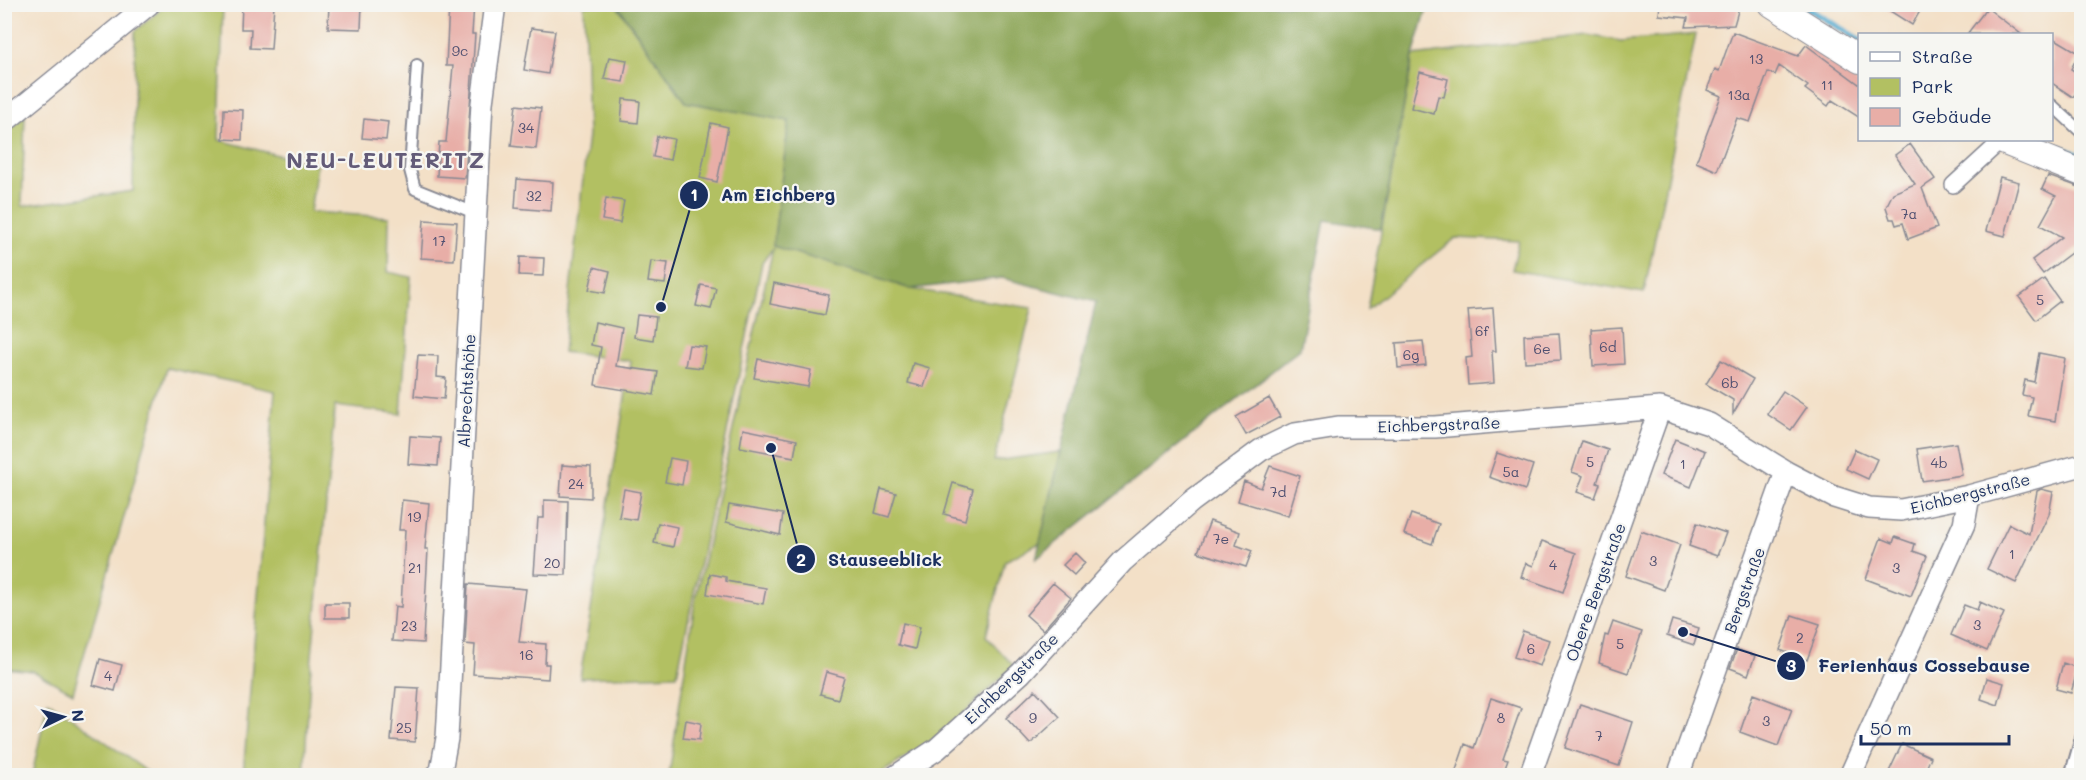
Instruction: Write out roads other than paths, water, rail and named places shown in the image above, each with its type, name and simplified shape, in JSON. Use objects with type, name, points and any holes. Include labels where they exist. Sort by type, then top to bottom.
[{"type":"street","points":[[4,122],[149,4]]},
{"type":"street","name":"Albrechtshöhe","points":[[436,776],[441,771],[447,738],[482,104],[495,4]]},
{"type":"street","points":[[1772,4],[1858,59]]},
{"type":"street","points":[[1953,185],[2000,141]]},
{"type":"street","points":[[2003,141],[2082,173]]},
{"type":"street","name":"Eichbergstraße","points":[[896,776],[937,749],[1021,673],[1123,561],[1192,501],[1261,450],[1294,434],[1338,427],[1435,427],[1660,408],[1709,424],[1786,472],[1834,497],[1869,508],[1901,510],[1969,496],[2082,465]]},
{"type":"street","name":"Obere Bergstraße","points":[[1530,776],[1660,408]]},
{"type":"street","name":"Bergstraße","points":[[1678,776],[1786,472]]},
{"type":"street","points":[[1850,776],[1964,524],[1969,496]]},
{"type":"lane","points":[[417,65],[410,170],[415,189],[475,213]]},
{"type":"lane","points":[[2053,106],[2082,133]]},
{"type":"lane","points":[[2070,776],[2082,734]]},
{"type":"waterway","points":[[1800,4],[1858,39]]},
{"type":"waterway","points":[[2043,141],[2082,156]]},
{"type":"place","name":"Am Eichberg","points":[[661,307]]},
{"type":"place","name":"Stauseeblick","points":[[771,448]]},
{"type":"place","name":"Ferienhaus Cossebause","points":[[1683,632]]},
{"type":"district","name":"NEU-LEUTERITZ","points":[[386,159]]}]
